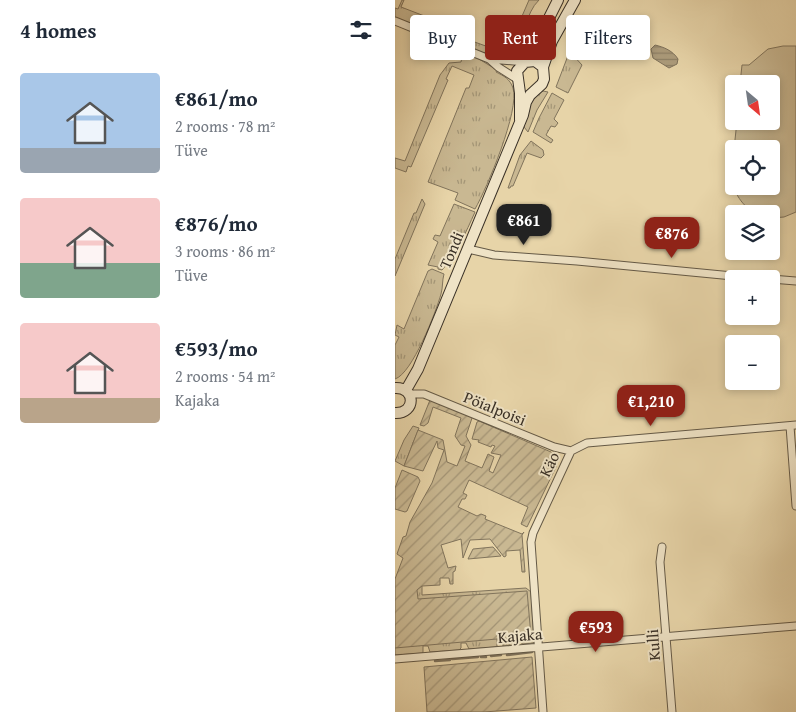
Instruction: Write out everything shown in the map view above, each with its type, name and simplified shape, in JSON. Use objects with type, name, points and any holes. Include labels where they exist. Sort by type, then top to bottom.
[{"type":"street","points":[[517,80],[519,67],[525,62],[559,0]]},
{"type":"street","points":[[543,67],[553,41],[575,0]]},
{"type":"street","points":[[395,21],[485,57]]},
{"type":"street","points":[[490,60],[525,88],[536,88],[542,84],[545,72],[543,67],[535,61],[501,60]]},
{"type":"street","name":"Tondi","points":[[517,80],[520,93],[520,120]]},
{"type":"street","name":"Tondi","points":[[395,413],[403,412],[410,406],[411,398],[408,392],[507,156],[526,102],[536,88]]},
{"type":"street","points":[[468,249],[494,255],[582,261],[725,275]]},
{"type":"street","points":[[780,280],[796,281]]},
{"type":"street","points":[[395,388],[402,388],[408,392]]},
{"type":"street","name":"Pöialpoisi","points":[[408,392],[424,394],[554,447],[571,451]]},
{"type":"street","points":[[793,426],[796,506]]},
{"type":"street","name":"Käo","points":[[543,712],[532,538],[571,451],[587,443],[793,426]]},
{"type":"street","name":"Kulli","points":[[662,547],[660,562],[672,712]]},
{"type":"street","name":"Kajaka","points":[[395,659],[796,626]]},
{"type":"green space","points":[[402,0],[404,0],[401,7],[422,15],[410,15],[410,23],[395,18],[395,8],[398,9]]},
{"type":"green space","points":[[529,0],[539,0],[534,5],[530,15],[523,15]]},
{"type":"green space","points":[[475,42],[485,46],[485,52],[475,50]]},
{"type":"green space","points":[[796,46],[796,212],[780,217],[780,205],[744,205],[737,195],[780,195],[780,140],[735,140],[736,130],[780,130],[780,75],[741,75],[742,65],[749,65],[768,49]]},
{"type":"green space","points":[[475,58],[479,59],[497,70],[496,72],[506,78],[513,88],[512,113],[507,130],[487,184],[475,209],[455,200],[458,193],[428,182],[466,88],[469,88],[474,75],[452,66],[446,79],[448,80],[411,167],[408,166],[406,172],[395,168],[395,158],[405,161],[440,75],[449,63],[461,62],[461,60],[475,60]]},
{"type":"green space","points":[[566,60],[577,60],[582,65],[568,93],[556,87]]},
{"type":"green space","points":[[543,91],[548,92],[537,110],[528,132],[524,127],[529,106],[535,97]]},
{"type":"green space","points":[[552,93],[564,100],[554,119],[558,123],[555,127],[551,126],[546,135],[553,140],[551,143],[533,132]]},
{"type":"green space","points":[[531,141],[543,150],[544,155],[541,158],[527,153],[513,186],[508,188],[520,155]]},
{"type":"green space","points":[[422,199],[425,204],[395,276],[395,259],[414,213],[416,213]]},
{"type":"green space","points":[[454,204],[475,212],[456,250],[442,270],[428,265],[438,242],[433,239],[435,235],[440,236]]},
{"type":"green space","points":[[432,269],[444,274],[438,303],[416,355],[402,375],[395,379],[395,345],[399,337],[395,335],[397,325],[404,329],[428,271]]},
{"type":"green space","points":[[430,400],[472,418],[466,436],[471,445],[465,461],[482,468],[488,454],[494,457],[489,471],[493,473],[501,455],[491,453],[495,446],[492,445],[491,447],[478,442],[479,440],[472,439],[477,422],[479,421],[551,452],[557,457],[556,467],[527,527],[521,524],[528,507],[469,480],[463,493],[467,495],[465,499],[462,499],[458,507],[477,516],[481,514],[486,516],[485,519],[522,534],[524,532],[522,535],[525,572],[522,572],[520,550],[506,551],[506,556],[504,557],[490,539],[470,540],[463,558],[461,539],[441,545],[448,568],[456,566],[453,572],[453,584],[450,584],[449,578],[440,578],[440,585],[422,586],[417,590],[418,599],[527,591],[531,636],[395,648],[395,579],[403,558],[397,554],[403,537],[406,536],[410,522],[432,483],[444,450],[438,448],[437,441],[423,471],[404,466],[418,430],[443,440],[447,462],[457,466],[465,446],[461,445],[455,436],[461,418],[433,407],[428,423],[424,426],[420,425]]},
{"type":"green space","points":[[413,426],[419,428],[404,466],[395,461],[404,440]]},
{"type":"green space","points":[[402,470],[418,477],[420,481],[405,512],[395,509],[395,488]]},
{"type":"green space","points":[[493,547],[501,556],[468,559],[473,549]]},
{"type":"green space","points":[[422,586],[422,595],[526,588],[531,592],[534,643],[522,644],[521,638],[513,638],[513,645],[503,646],[501,639],[497,639],[497,646],[495,647],[469,649],[466,643],[461,643],[459,650],[430,652],[428,646],[423,646],[423,653],[395,655],[395,592]]},
{"type":"green space","points":[[532,657],[536,708],[484,712],[427,712],[424,667]]},
{"type":"shaded area","points":[[655,45],[665,48],[674,54],[678,59],[677,64],[669,68],[653,58],[651,49]]},
{"type":"waterway","points":[[507,655],[532,652]]},
{"type":"waterway","points":[[491,656],[501,655]]},
{"type":"waterway","points":[[452,659],[478,657]]},
{"type":"waterway","points":[[481,657],[486,657]]},
{"type":"waterway","points":[[435,661],[450,660]]}]
